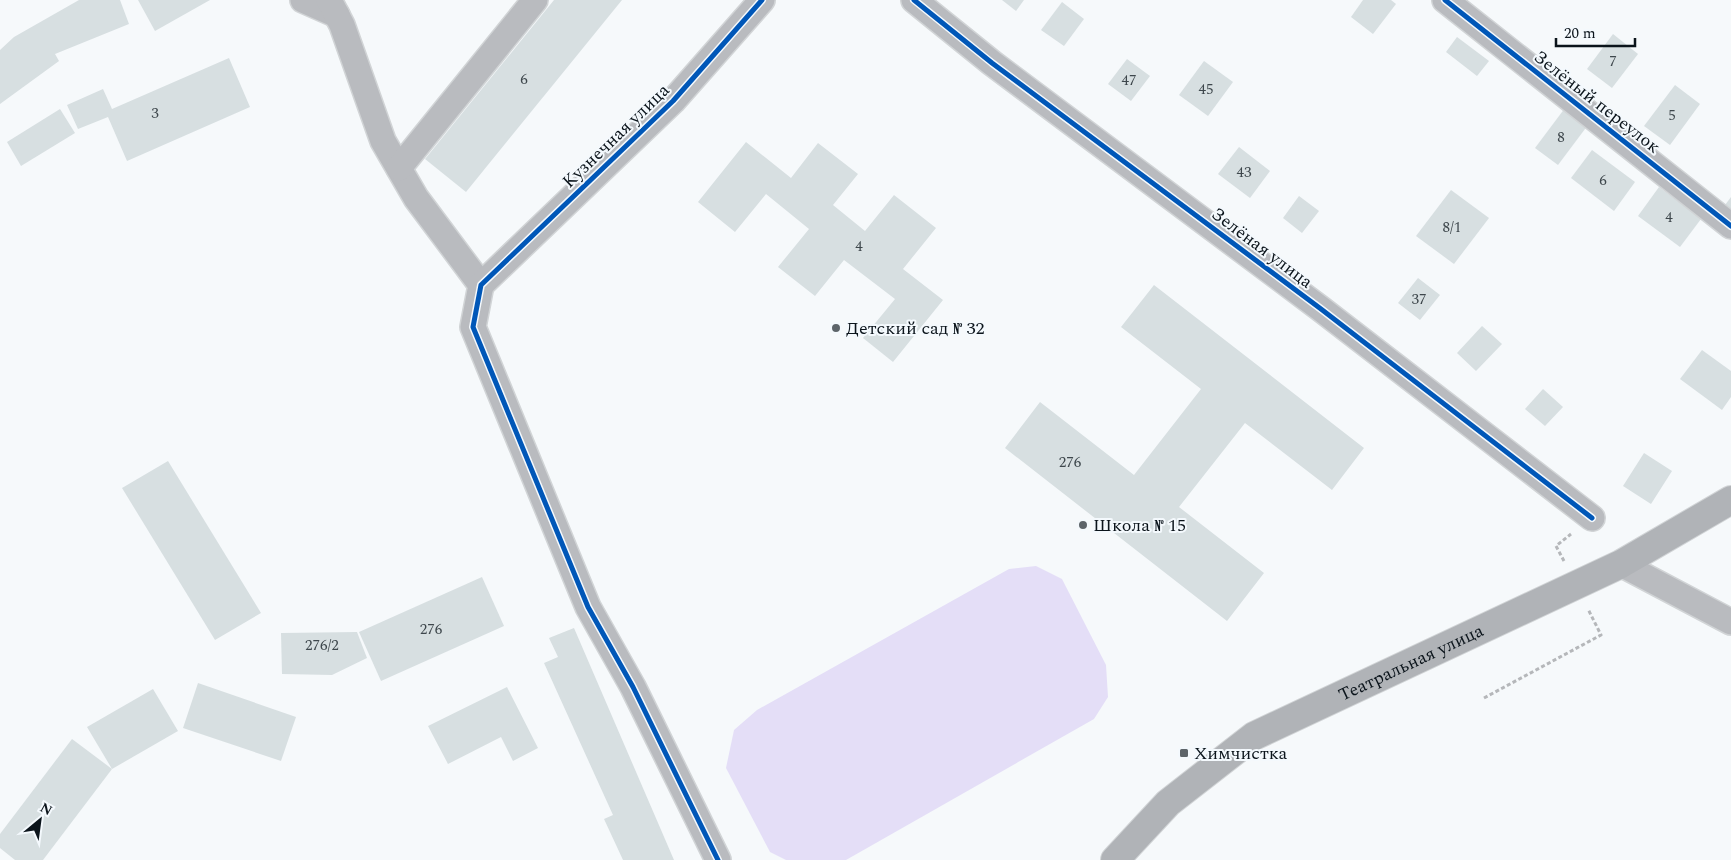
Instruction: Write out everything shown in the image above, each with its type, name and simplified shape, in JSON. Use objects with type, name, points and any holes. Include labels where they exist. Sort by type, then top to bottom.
[{"type":"main road","name":"Театральная улица","points":[[1115,860],[1168,803],[1254,736],[1621,564],[1731,500]]},
{"type":"street","points":[[303,0],[333,8],[383,141],[416,198],[481,285],[473,327],[588,607],[632,687],[718,860]]},
{"type":"street","points":[[399,168],[535,0]]},
{"type":"street","name":"Кузнечная улица","points":[[481,285],[673,101],[762,0]]},
{"type":"street","name":"Зелёная улица","points":[[914,0],[992,63],[1321,309],[1592,518]]},
{"type":"street","name":"Зелёный переулок","points":[[1445,0],[1731,226]]},
{"type":"street","points":[[1621,564],[1731,622]]},
{"type":"shaded area","points":[[1036,566],[1062,579],[1106,665],[1108,697],[1094,719],[846,860],[786,860],[770,852],[726,768],[734,730],[757,710],[1009,569]]},
{"type":"building","points":[[79,0],[120,0],[129,24],[55,54],[59,61],[0,104],[0,50],[14,37]]},
{"type":"building","points":[[138,0],[210,0],[155,31]]},
{"type":"building","points":[[554,0],[622,0],[466,192],[425,159]]},
{"type":"building","points":[[1002,0],[1024,0],[1016,11]]},
{"type":"building","points":[[1363,0],[1391,0],[1396,4],[1373,34],[1351,17]]},
{"type":"building","points":[[1062,2],[1084,19],[1064,46],[1041,30]]},
{"type":"building","points":[[1613,34],[1638,54],[1612,88],[1587,69]]},
{"type":"building","points":[[1457,37],[1489,61],[1477,76],[1446,52]]},
{"type":"building","points":[[229,58],[250,107],[127,161],[108,117],[78,129],[67,105],[103,89],[112,109]]},
{"type":"building","points":[[1127,59],[1150,76],[1131,101],[1108,84]]},
{"type":"building","points":[[1204,61],[1233,82],[1208,116],[1179,95]]},
{"type":"building","points":[[1675,85],[1700,104],[1670,145],[1644,126]]},
{"type":"building","points":[[1565,108],[1588,125],[1558,165],[1535,148]]},
{"type":"building","points":[[60,109],[75,133],[21,166],[7,142]]},
{"type":"building","points":[[746,142],[791,178],[818,143],[858,174],[833,205],[865,231],[894,195],[936,228],[903,269],[943,300],[893,362],[863,338],[895,299],[844,260],[815,296],[778,267],[809,229],[766,194],[735,232],[698,202]]},
{"type":"building","points":[[1239,147],[1270,171],[1250,198],[1218,174]]},
{"type":"building","points":[[1592,150],[1635,182],[1614,211],[1571,178]]},
{"type":"building","points":[[1659,187],[1701,219],[1680,247],[1638,216]]},
{"type":"building","points":[[1451,190],[1489,218],[1454,264],[1416,236]]},
{"type":"building","points":[[1299,196],[1319,211],[1302,233],[1283,218]]},
{"type":"building","points":[[1731,197],[1731,209],[1725,205]]},
{"type":"building","points":[[1418,278],[1440,295],[1420,320],[1398,303]]},
{"type":"building","points":[[1154,285],[1364,448],[1332,490],[1245,423],[1179,507],[1264,573],[1227,621],[1005,448],[1040,402],[1134,475],[1201,389],[1121,327]]},
{"type":"building","points":[[1482,326],[1502,344],[1476,371],[1457,353]]},
{"type":"building","points":[[1702,350],[1731,371],[1731,397],[1722,410],[1680,379]]},
{"type":"building","points":[[1543,389],[1563,407],[1545,426],[1525,409]]},
{"type":"building","points":[[1644,453],[1672,471],[1651,504],[1623,486]]},
{"type":"building","points":[[168,461],[261,613],[215,640],[122,488]]},
{"type":"building","points":[[482,577],[504,626],[381,681],[359,632]]},
{"type":"building","points":[[574,628],[674,860],[623,860],[604,819],[613,815],[544,663],[558,657],[549,638]]},
{"type":"building","points":[[357,632],[367,658],[332,675],[282,674],[281,633]]},
{"type":"building","points":[[198,683],[296,717],[281,761],[183,728]]},
{"type":"building","points":[[507,687],[538,748],[513,761],[501,737],[448,764],[428,726]]},
{"type":"building","points":[[153,689],[178,731],[112,769],[87,727]]},
{"type":"building","points":[[72,739],[112,769],[43,860],[15,860],[0,848],[0,834]]},
{"type":"cycle path","points":[[718,860],[633,687],[588,607],[473,327],[481,285],[673,101],[762,0]]},
{"type":"cycle path","points":[[914,0],[992,63],[1321,309],[1592,518]]},
{"type":"cycle path","points":[[1445,0],[1731,226]]},
{"type":"place","name":"Детский сад № 32","points":[[836,328]]},
{"type":"place","name":"Школа № 15","points":[[1083,525]]},
{"type":"place","name":"Химчистка","points":[[1184,753]]}]
